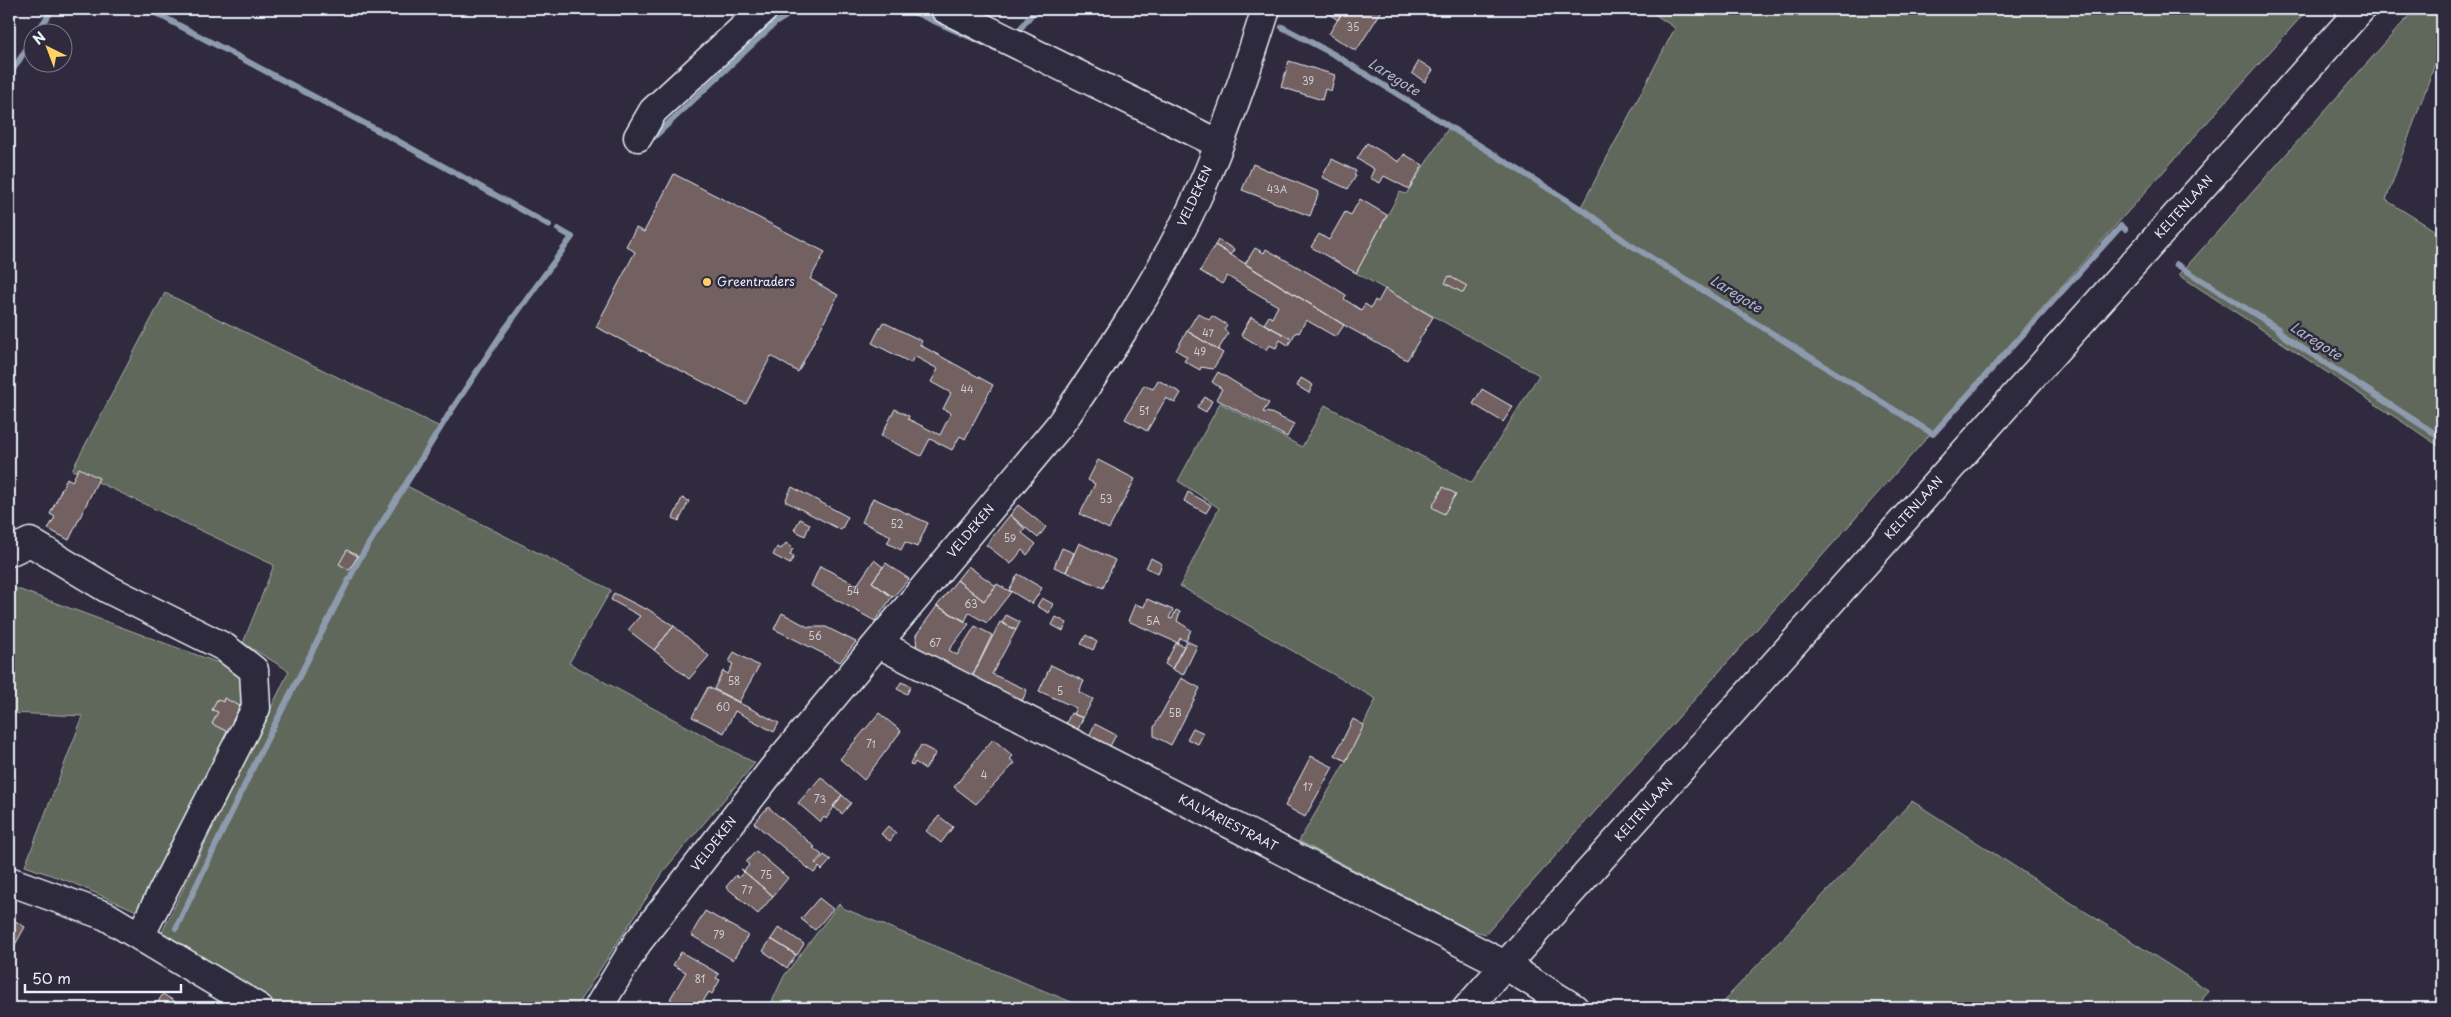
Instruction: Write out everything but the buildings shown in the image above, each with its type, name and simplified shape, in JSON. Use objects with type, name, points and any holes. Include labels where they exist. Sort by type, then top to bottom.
[{"type":"street","points":[[638,137],[653,111],[764,9]]},
{"type":"street","points":[[945,9],[1219,144]]},
{"type":"street","name":"VELDEKEN","points":[[598,1008],[637,943],[772,770],[1059,426],[1101,366],[1151,284],[1199,192],[1239,95],[1266,9]]},
{"type":"street","name":"KELTENLAAN","points":[[1467,1008],[2361,9]]},
{"type":"street","points":[[9,552],[30,542],[108,589],[224,647],[254,670],[256,708],[140,936]]},
{"type":"street","name":"KALVARIESTRAAT","points":[[879,644],[1505,965],[1574,1008]]},
{"type":"street","points":[[9,881],[106,916],[258,1008]]},
{"type":"green space","points":[[1647,9],[2308,9],[1486,934],[1470,930],[1299,841],[1346,761],[1376,699],[1180,586],[1219,508],[1178,481],[1220,403],[1302,447],[1325,405],[1472,483],[1539,375],[1356,273],[1400,192],[1406,194],[1449,127],[1581,207],[1675,28]]},
{"type":"green space","points":[[2415,9],[2442,9],[2442,44],[2386,200],[2442,235],[2442,448],[2179,275]]},
{"type":"green space","points":[[165,293],[440,427],[405,485],[611,590],[569,663],[755,763],[666,868],[575,1008],[284,1008],[162,932],[289,671],[243,643],[274,565],[72,470]]},
{"type":"green space","points":[[15,588],[235,669],[244,687],[239,718],[139,912],[68,881],[25,866],[83,716],[9,713],[9,589]]},
{"type":"green space","points":[[1912,801],[2208,990],[2198,1008],[1717,1008]]},
{"type":"green space","points":[[839,904],[845,909],[1086,1008],[769,1008],[784,976]]},
{"type":"waterway","points":[[44,22],[53,9]]},
{"type":"waterway","points":[[148,9],[396,140],[549,225]]},
{"type":"waterway","name":"Laregote","points":[[907,9],[997,49]]},
{"type":"waterway","name":"Laregote","points":[[1016,34],[1036,9]]},
{"type":"waterway","points":[[654,137],[775,23],[785,17]]},
{"type":"waterway","name":"Laregote","points":[[1282,27],[1335,55],[1586,212],[1626,242],[1933,434],[2121,226],[2125,229]]},
{"type":"waterway","points":[[9,76],[22,56]]},
{"type":"waterway","points":[[176,928],[262,749],[359,560],[449,414],[503,332],[572,237],[558,229]]},
{"type":"waterway","name":"Laregote","points":[[2176,264],[2277,328],[2285,337],[2442,438]]},
{"type":"place","name":"Greentraders","points":[[707,282]]}]
